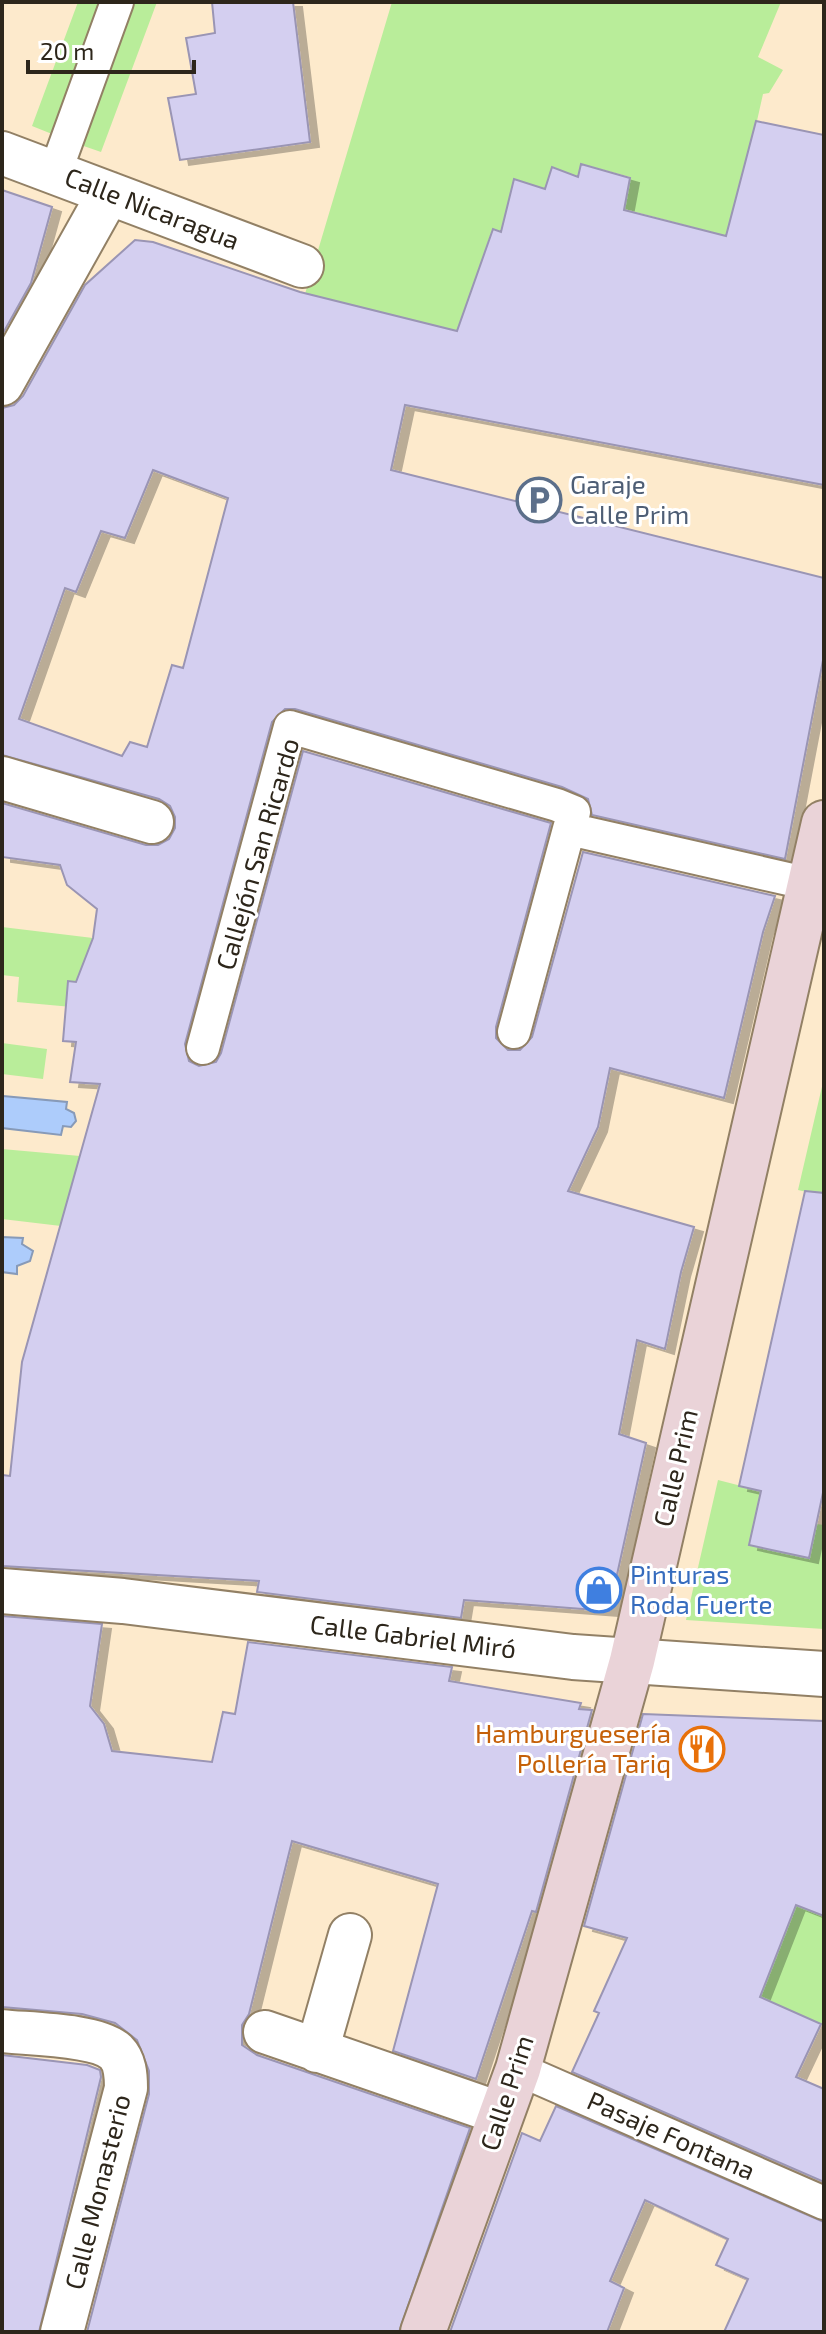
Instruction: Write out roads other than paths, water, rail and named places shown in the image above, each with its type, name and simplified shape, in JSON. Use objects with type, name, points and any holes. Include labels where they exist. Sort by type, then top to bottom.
[{"type":"main road","name":"Calle Prim","points":[[423,2332],[518,2069],[632,1661],[824,823]]},
{"type":"street","points":[[55,173],[117,2]]},
{"type":"street","name":"Calle Nicaragua","points":[[2,153],[302,266]]},
{"type":"street","points":[[2,384],[109,193]]},
{"type":"street","name":"Callejón San Ricardo","points":[[203,1048],[290,727],[557,805],[574,812],[569,829]]},
{"type":"street","points":[[2,778],[152,822]]},
{"type":"street","points":[[514,1032],[569,829],[810,884]]},
{"type":"street","name":"Calle Gabriel Miró","points":[[2,1591],[123,1601],[557,1655],[824,1674]]},
{"type":"street","points":[[317,2051],[350,1935]]},
{"type":"street","name":"Calle Monasterio","points":[[2,2031],[91,2041],[117,2052],[122,2062],[126,2088],[62,2332]]},
{"type":"street","points":[[265,2032],[502,2114]]},
{"type":"street","name":"Pasaje Fontana","points":[[518,2069],[824,2203]]},
{"type":"water","points":[[3,1096],[67,1102],[66,1109],[74,1113],[76,1121],[71,1127],[63,1126],[61,1135],[2,1128]]},
{"type":"water","points":[[2,1237],[23,1238],[22,1244],[33,1251],[30,1261],[17,1266],[17,1274],[2,1272]]},
{"type":"place","name":"Garaje Calle Prim","points":[[539,500]]},
{"type":"place","name":"Pinturas Roda Fuerte","points":[[599,1590]]},
{"type":"place","name":"Hamburguesería Pollería Tariq","points":[[702,1749]]}]
